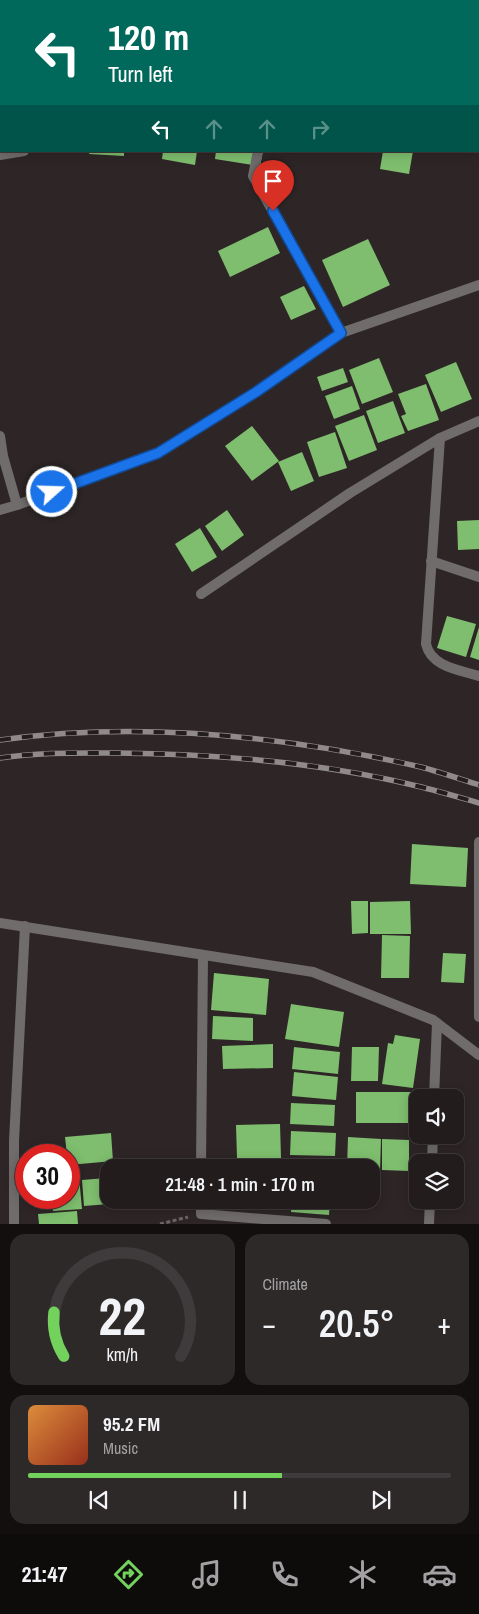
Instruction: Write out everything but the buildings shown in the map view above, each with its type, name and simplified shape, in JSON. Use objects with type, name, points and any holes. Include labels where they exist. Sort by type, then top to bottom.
[{"type":"street","points":[[0,155],[20,152]]},
{"type":"street","points":[[258,152],[253,176],[341,333]]},
{"type":"street","points":[[0,510],[158,453],[256,392],[341,333],[479,285]]},
{"type":"street","points":[[201,594],[350,493],[440,438],[479,421]]},
{"type":"street","points":[[0,436],[3,456],[17,505]]},
{"type":"street","points":[[440,438],[427,651],[433,659],[440,663],[479,676]]},
{"type":"street","points":[[431,561],[479,577]]},
{"type":"street","points":[[479,842],[479,1017]]},
{"type":"street","points":[[0,923],[313,972],[433,1020],[479,1055]]},
{"type":"street","points":[[14,1224],[14,1141],[25,926]]},
{"type":"street","points":[[201,1159],[203,955]]},
{"type":"street","points":[[434,1089],[437,1023]]},
{"type":"street","points":[[201,1209],[201,1214],[326,1224]]},
{"type":"street","points":[[429,1224],[430,1209]]},
{"type":"path","points":[[160,1224],[201,1214]]},
{"type":"railway","points":[[0,740],[52,734],[105,732],[212,735],[265,740],[370,756],[421,767],[479,785]]},
{"type":"railway","points":[[0,758],[44,754],[117,753],[192,755],[268,761],[306,765],[380,778],[479,803]]},
{"type":"route","points":[[52,492],[158,453],[256,392],[341,333],[273,211]]}]
